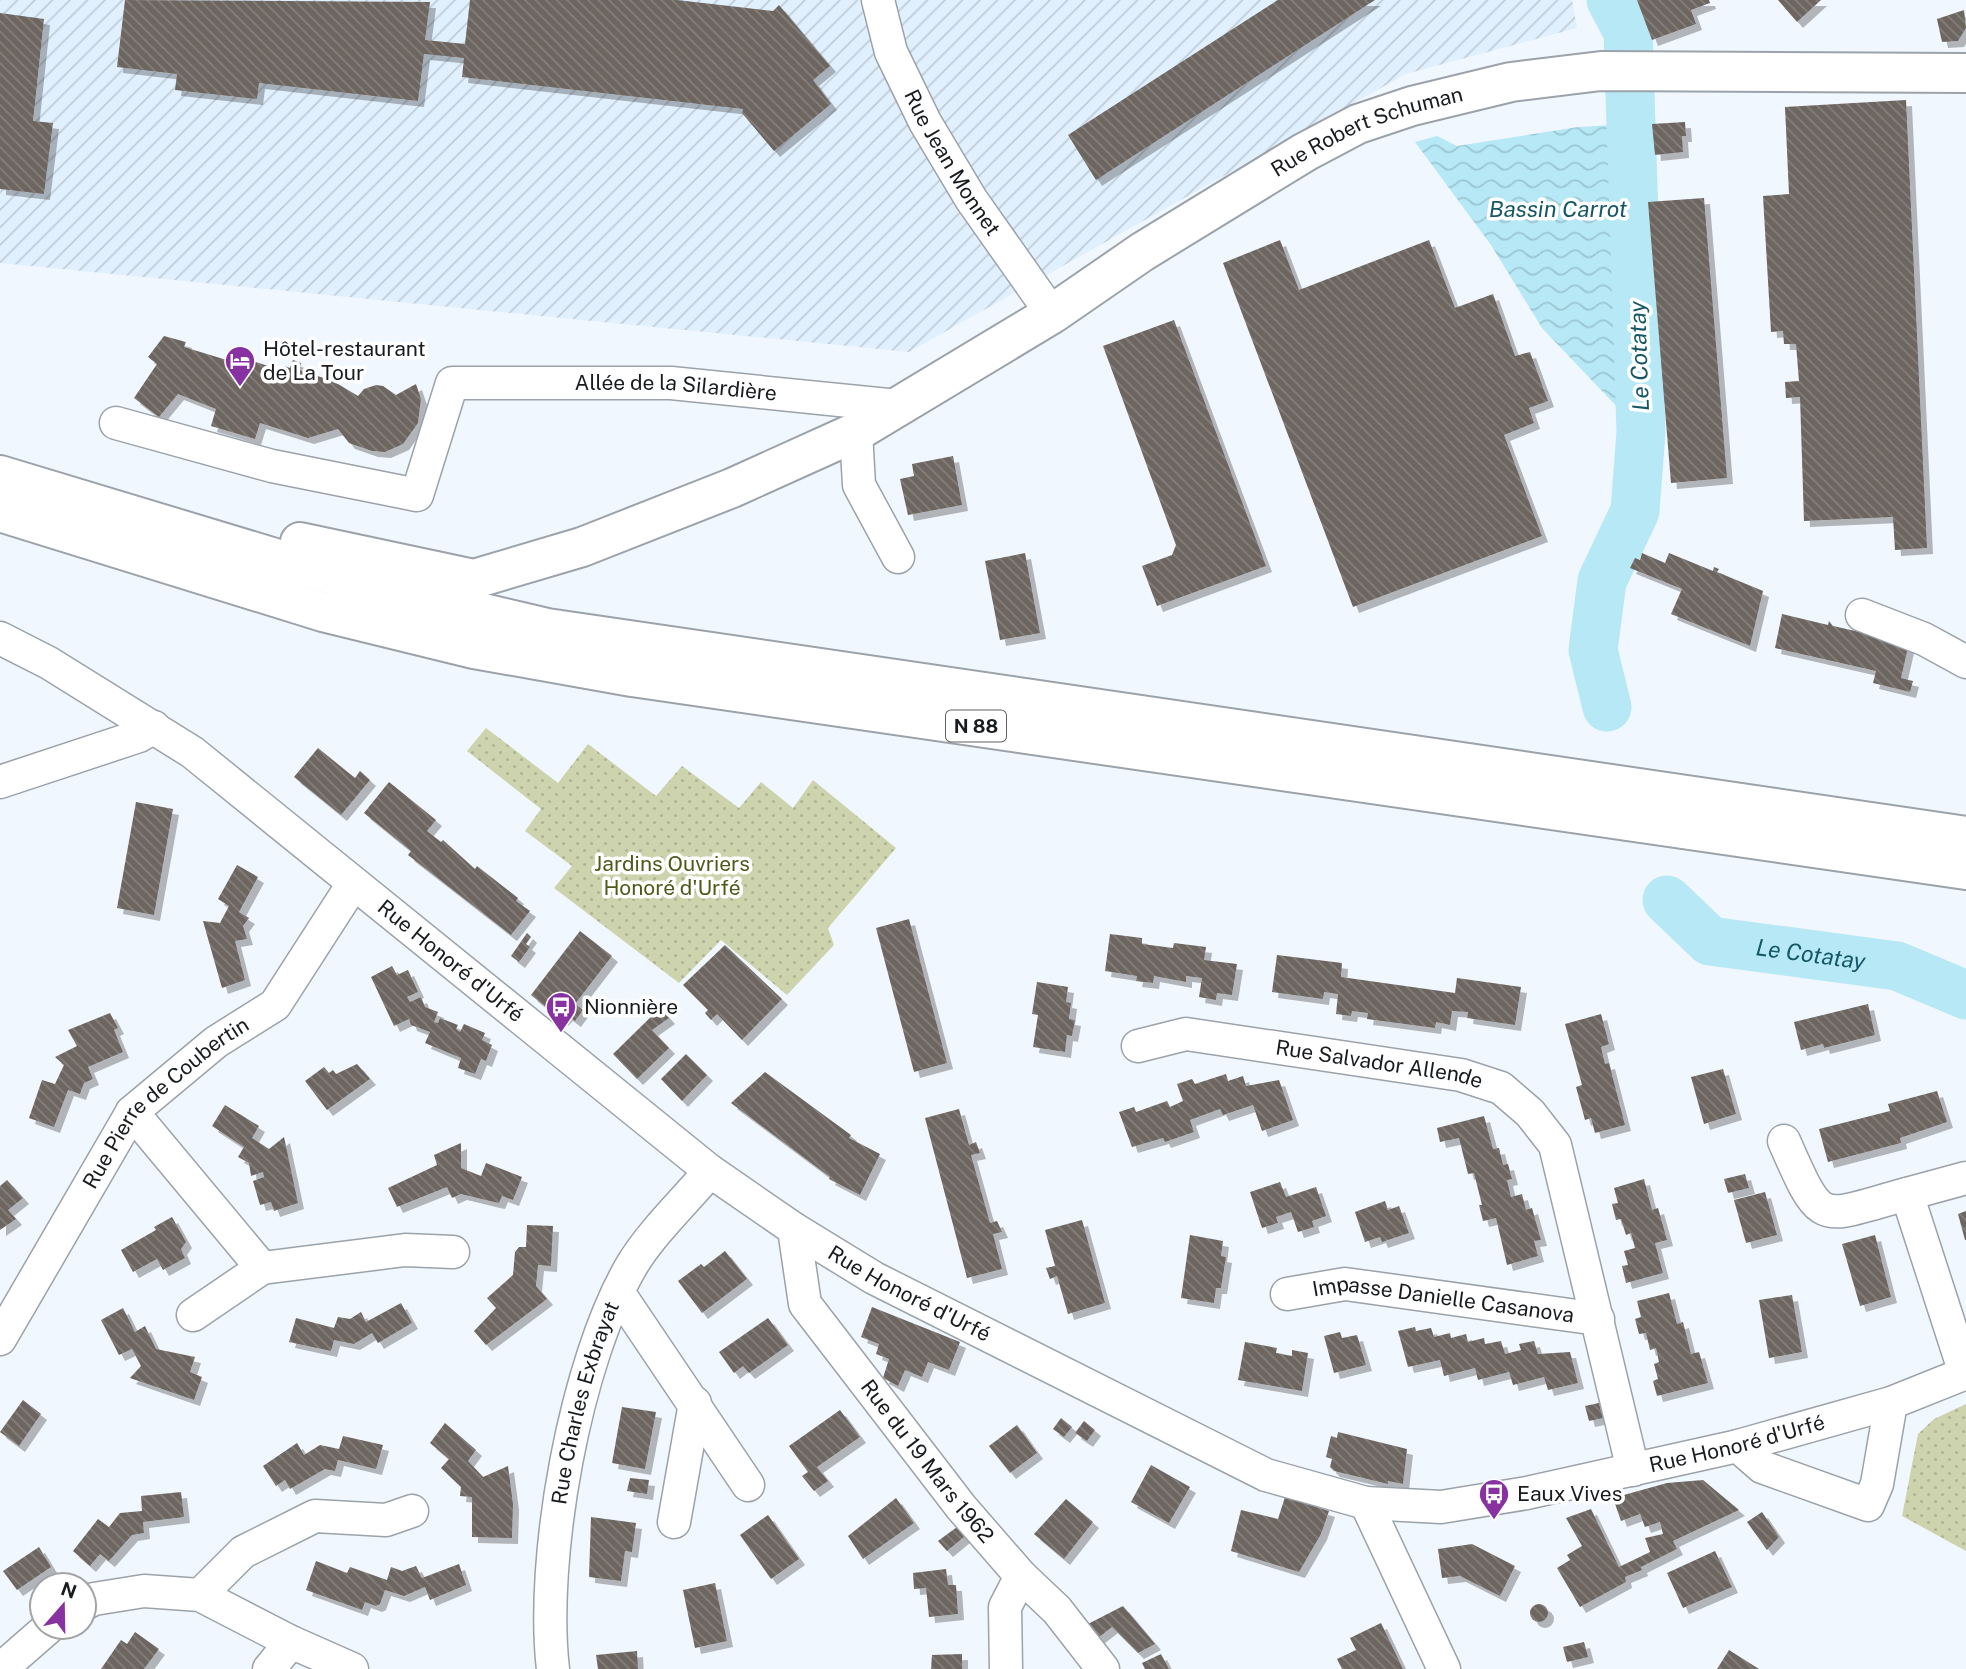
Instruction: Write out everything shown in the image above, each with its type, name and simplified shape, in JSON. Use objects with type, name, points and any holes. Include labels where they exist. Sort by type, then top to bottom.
[{"type":"main road","name":"Rue Robert Schuman","points":[[15,480],[474,579],[582,547],[732,488],[856,432],[1052,314],[1223,202],[1357,124],[1461,92],[1533,78],[1601,71],[1961,70]]},
{"type":"main road","name":"N 88","points":[[15,480],[361,584],[547,628],[1966,836]]},
{"type":"main road","name":"N 88","points":[[0,512],[323,612],[474,649],[632,677],[1966,870]]},
{"type":"street","name":"Rue Jean Monnet","points":[[878,0],[891,52],[925,122],[971,199],[1052,314]]},
{"type":"street","name":"Allée de la Silardière","points":[[116,423],[272,466],[417,495],[452,383],[671,383],[898,406]]},
{"type":"street","points":[[856,432],[859,485],[898,557]]},
{"type":"street","points":[[1862,615],[1924,639],[1966,662]]},
{"type":"street","name":"Rue Honoré d'Urfé","points":[[0,638],[49,663],[192,752],[710,1171],[794,1229],[874,1278],[1266,1475],[1366,1503],[1441,1507],[1528,1493],[1738,1446],[1891,1403],[1966,1373]]},
{"type":"street","points":[[0,782],[139,736],[154,727]]},
{"type":"street","name":"Rue Pierre de Coubertin","points":[[0,1339],[132,1112],[216,1042],[275,1005],[353,884]]},
{"type":"street","name":"Rue Salvador Allende","points":[[1138,1046],[1186,1034],[1461,1075],[1501,1088],[1530,1114],[1555,1144],[1633,1470]]},
{"type":"street","points":[[132,1112],[261,1268]]},
{"type":"street","points":[[1784,1141],[1801,1182],[1816,1207],[1833,1214],[1966,1178]]},
{"type":"street","name":"Rue Charles Exbrayat","points":[[553,1669],[550,1581],[566,1473],[594,1345],[633,1263],[710,1171]]},
{"type":"street","points":[[1907,1194],[1966,1373]]},
{"type":"street","name":"Rue du 19 Mars 1962","points":[[794,1229],[805,1304],[961,1507],[1021,1576],[1057,1610],[1102,1669]]},
{"type":"street","points":[[192,1315],[261,1268],[405,1250],[453,1252]]},
{"type":"street","name":"Impasse Danielle Casanova","points":[[1287,1294],[1345,1283],[1598,1319]]},
{"type":"street","points":[[618,1292],[748,1485]]},
{"type":"street","points":[[674,1522],[695,1403]]},
{"type":"street","points":[[1738,1446],[1762,1467],[1868,1505],[1877,1484],[1891,1403]]},
{"type":"street","points":[[1366,1503],[1444,1669]]},
{"type":"street","points":[[200,1595],[243,1552],[314,1517],[386,1520],[412,1511]]},
{"type":"street","points":[[1006,1669],[1005,1607],[1021,1576]]},
{"type":"street","points":[[98,1598],[144,1591],[200,1595],[291,1643],[352,1669]]},
{"type":"street","points":[[1,1669],[33,1641]]},
{"type":"street","points":[[269,1669],[291,1643]]},
{"type":"shaded area","points":[[0,0],[1572,0],[1577,28],[1406,74],[909,352],[0,263]]},
{"type":"green space","name":"Jardins Ouvriers Honoré d'Urfé","points":[[486,728],[558,783],[588,744],[656,796],[682,766],[739,808],[761,782],[793,808],[813,780],[896,848],[828,928],[834,945],[787,995],[721,940],[679,983],[554,888],[572,866],[525,831],[541,809],[467,751]]},
{"type":"green space","points":[[1966,1404],[1966,1551],[1902,1516],[1918,1434],[1934,1419]]},
{"type":"water","name":"Bassin Carrot","points":[[1630,124],[1641,432],[1542,328],[1491,245],[1415,142],[1437,136],[1457,146],[1578,127]]},
{"type":"building","points":[[125,0],[430,2],[425,40],[465,44],[470,0],[677,0],[773,11],[779,5],[830,66],[813,80],[831,104],[774,151],[742,113],[743,109],[462,77],[464,58],[424,54],[418,101],[259,83],[257,99],[175,90],[177,74],[117,67]]},
{"type":"building","points":[[1278,0],[1375,0],[1096,180],[1068,135]]},
{"type":"building","points":[[1637,0],[1709,0],[1710,3],[1691,10],[1696,24],[1652,40]]},
{"type":"building","points":[[1778,0],[1821,0],[1797,22]]},
{"type":"building","points":[[1964,10],[1966,28],[1958,41],[1942,42],[1937,19]]},
{"type":"building","points":[[0,13],[44,19],[33,121],[53,123],[44,194],[0,189]]},
{"type":"building","points":[[1906,100],[1927,548],[1895,550],[1893,517],[1804,521],[1800,397],[1786,398],[1785,382],[1799,381],[1796,344],[1784,344],[1783,331],[1771,332],[1763,196],[1789,194],[1785,107]]},
{"type":"building","points":[[1685,122],[1683,152],[1655,155],[1652,124]]},
{"type":"building","points":[[1704,198],[1727,478],[1671,483],[1648,202]]},
{"type":"building","points":[[1280,240],[1299,290],[1429,240],[1455,308],[1493,294],[1515,356],[1530,352],[1548,401],[1529,408],[1534,423],[1504,435],[1542,536],[1353,607],[1223,263]]},
{"type":"building","points":[[1174,320],[1266,566],[1157,606],[1142,566],[1172,555],[1176,545],[1103,346]]},
{"type":"building","name":"Hôtel-restaurant de La Tour","points":[[164,336],[186,342],[184,347],[230,361],[232,354],[283,371],[284,366],[290,368],[293,360],[301,363],[299,370],[333,381],[358,396],[364,389],[376,385],[383,386],[396,395],[416,384],[421,399],[418,423],[403,444],[385,452],[372,451],[349,443],[338,429],[308,438],[260,423],[255,439],[211,426],[216,409],[178,394],[159,417],[134,398],[157,364],[148,357]]},
{"type":"building","points":[[953,456],[962,505],[908,515],[900,479],[914,476],[912,464]]},
{"type":"building","points":[[1025,553],[1040,633],[1000,640],[985,561]]},
{"type":"building","points":[[1642,553],[1665,563],[1669,553],[1713,571],[1714,567],[1719,569],[1717,572],[1763,591],[1750,646],[1671,614],[1682,589],[1630,568],[1635,558],[1640,560]]},
{"type":"building","points":[[1782,614],[1828,625],[1829,621],[1833,626],[1909,643],[1901,678],[1913,681],[1910,692],[1873,683],[1876,671],[1775,648]]},
{"type":"building","points":[[318,748],[355,778],[360,771],[370,780],[341,815],[294,777]]},
{"type":"building","points":[[389,782],[436,820],[427,831],[441,842],[443,840],[475,869],[477,866],[518,898],[516,901],[530,911],[511,935],[408,855],[411,851],[364,813]]},
{"type":"building","points":[[136,802],[173,809],[154,915],[117,908]]},
{"type":"building","points":[[237,865],[258,877],[239,912],[249,918],[243,926],[247,939],[235,941],[245,980],[222,988],[203,921],[220,923],[229,906],[218,899]]},
{"type":"building","points":[[909,919],[947,1063],[914,1072],[876,928]]},
{"type":"building","points":[[580,931],[612,956],[575,1004],[583,1010],[575,1021],[567,1015],[562,1020],[531,995]]},
{"type":"building","points":[[527,933],[531,937],[526,944],[530,947],[519,962],[511,956]]},
{"type":"building","points":[[1110,934],[1142,938],[1142,944],[1173,948],[1174,943],[1206,947],[1204,960],[1237,964],[1232,995],[1217,993],[1216,1000],[1199,997],[1202,978],[1186,976],[1186,982],[1154,976],[1153,983],[1136,981],[1137,976],[1105,971]]},
{"type":"building","points":[[725,945],[782,999],[742,1040],[717,1014],[711,1020],[705,1013],[708,1010],[683,985]]},
{"type":"building","points":[[1277,955],[1342,963],[1341,977],[1455,993],[1457,978],[1521,987],[1515,1025],[1467,1018],[1468,1012],[1452,1011],[1450,1025],[1436,1022],[1435,1028],[1367,1019],[1368,1013],[1352,1011],[1351,1016],[1336,1014],[1338,994],[1324,992],[1323,999],[1272,992]]},
{"type":"building","points":[[392,966],[397,975],[408,970],[418,992],[407,997],[410,1002],[421,997],[425,1007],[438,1012],[434,1022],[438,1023],[440,1018],[458,1025],[456,1029],[460,1032],[464,1024],[485,1033],[482,1040],[492,1045],[486,1061],[481,1059],[475,1074],[458,1068],[461,1058],[425,1043],[430,1032],[411,1025],[409,1019],[394,1026],[371,977]]},
{"type":"building","points":[[1037,982],[1068,987],[1066,1002],[1071,1003],[1069,1019],[1075,1020],[1072,1036],[1067,1035],[1065,1052],[1033,1047],[1038,1015],[1032,1014]]},
{"type":"building","points":[[1868,1004],[1875,1035],[1824,1048],[1823,1044],[1801,1050],[1794,1022]]},
{"type":"building","points":[[660,1008],[669,1018],[652,1030],[669,1048],[637,1079],[613,1054]]},
{"type":"building","points":[[110,1013],[118,1028],[114,1030],[123,1052],[88,1067],[93,1079],[84,1083],[80,1094],[68,1090],[54,1127],[29,1118],[42,1080],[55,1084],[64,1065],[55,1057],[77,1046],[68,1030]]},
{"type":"building","points":[[1601,1014],[1609,1044],[1601,1047],[1605,1064],[1609,1063],[1625,1125],[1595,1133],[1591,1118],[1585,1120],[1576,1087],[1582,1085],[1565,1024]]},
{"type":"building","points":[[686,1054],[707,1075],[682,1101],[661,1079]]},
{"type":"building","points":[[357,1064],[370,1079],[327,1110],[305,1081],[324,1067],[329,1073],[333,1070],[336,1074]]},
{"type":"building","points":[[1723,1069],[1736,1114],[1704,1124],[1691,1077]]},
{"type":"building","points":[[765,1072],[851,1135],[849,1138],[880,1154],[860,1195],[829,1179],[830,1177],[731,1103]]},
{"type":"building","points":[[1226,1074],[1228,1081],[1243,1076],[1246,1086],[1279,1080],[1293,1120],[1262,1131],[1253,1105],[1223,1115],[1220,1109],[1190,1120],[1194,1132],[1165,1142],[1163,1138],[1132,1147],[1119,1112],[1134,1107],[1136,1112],[1167,1101],[1170,1107],[1183,1101],[1177,1084],[1192,1079],[1195,1084]]},
{"type":"building","points":[[1937,1091],[1947,1122],[1900,1138],[1901,1143],[1828,1162],[1819,1129],[1890,1111],[1888,1104]]},
{"type":"building","points":[[225,1105],[259,1126],[252,1138],[269,1149],[284,1137],[298,1203],[274,1211],[271,1202],[260,1205],[253,1181],[264,1177],[263,1172],[251,1176],[249,1163],[238,1157],[244,1147],[212,1126]]},
{"type":"building","points":[[959,1109],[969,1145],[976,1142],[980,1153],[971,1155],[990,1223],[997,1221],[1002,1232],[993,1234],[1002,1269],[967,1278],[925,1118]]},
{"type":"building","points":[[1484,1116],[1493,1149],[1499,1148],[1503,1165],[1508,1164],[1512,1179],[1507,1180],[1511,1197],[1522,1194],[1526,1210],[1532,1208],[1541,1240],[1534,1241],[1538,1256],[1507,1265],[1496,1218],[1483,1221],[1474,1173],[1468,1174],[1459,1138],[1440,1142],[1437,1128]]},
{"type":"building","points":[[461,1143],[461,1168],[481,1176],[486,1163],[522,1177],[513,1200],[502,1196],[499,1203],[461,1194],[452,1198],[447,1187],[397,1207],[388,1188],[437,1165],[434,1155]]},
{"type":"building","points":[[1745,1174],[1749,1188],[1728,1193],[1724,1179]]},
{"type":"building","points":[[1644,1179],[1652,1210],[1658,1208],[1667,1240],[1655,1243],[1663,1273],[1626,1283],[1622,1266],[1628,1265],[1624,1251],[1635,1248],[1631,1233],[1626,1235],[1621,1219],[1616,1220],[1612,1204],[1618,1203],[1614,1188]]},
{"type":"building","points":[[7,1180],[23,1198],[8,1210],[16,1219],[0,1230],[0,1186]]},
{"type":"building","points":[[1280,1182],[1286,1197],[1316,1187],[1326,1216],[1312,1221],[1314,1227],[1298,1232],[1291,1212],[1276,1217],[1278,1223],[1262,1228],[1250,1192]]},
{"type":"building","points":[[1765,1192],[1777,1235],[1746,1243],[1734,1200]]},
{"type":"building","points":[[1385,1201],[1388,1210],[1399,1206],[1409,1233],[1382,1242],[1380,1237],[1365,1242],[1355,1212]]},
{"type":"building","points":[[1966,1211],[1966,1240],[1965,1240],[1958,1214]]},
{"type":"building","points":[[172,1217],[186,1242],[181,1249],[185,1258],[163,1270],[157,1259],[133,1272],[121,1250],[156,1230],[154,1227]]},
{"type":"building","points":[[1082,1220],[1105,1303],[1068,1314],[1057,1276],[1050,1279],[1046,1268],[1055,1266],[1045,1230]]},
{"type":"building","points":[[527,1225],[553,1226],[551,1266],[538,1265],[536,1286],[547,1299],[486,1345],[474,1331],[496,1308],[487,1298],[513,1275],[515,1252],[519,1247],[526,1247]]},
{"type":"building","points":[[1190,1235],[1223,1241],[1221,1256],[1226,1257],[1221,1288],[1216,1288],[1214,1303],[1181,1298]]},
{"type":"building","points":[[1875,1235],[1891,1297],[1860,1306],[1842,1244]]},
{"type":"building","points":[[725,1251],[747,1279],[702,1313],[678,1281],[701,1264],[704,1267]]},
{"type":"building","points":[[1669,1293],[1677,1324],[1683,1322],[1691,1354],[1699,1352],[1708,1383],[1657,1396],[1653,1381],[1658,1379],[1654,1364],[1659,1362],[1656,1348],[1650,1350],[1646,1333],[1639,1334],[1635,1319],[1641,1317],[1637,1301]]},
{"type":"building","points":[[1792,1295],[1802,1352],[1769,1358],[1759,1300]]},
{"type":"building","points":[[401,1303],[412,1323],[378,1343],[372,1333],[354,1344],[334,1340],[331,1351],[289,1342],[296,1318],[334,1328],[338,1317],[350,1319],[361,1312],[366,1322]]},
{"type":"building","points":[[872,1307],[960,1342],[949,1370],[928,1362],[922,1377],[905,1370],[898,1386],[883,1378],[889,1359],[876,1354],[879,1344],[861,1337]]},
{"type":"building","points":[[123,1308],[135,1332],[145,1326],[156,1349],[195,1357],[190,1372],[202,1377],[194,1400],[130,1378],[141,1366],[132,1349],[119,1355],[101,1320]]},
{"type":"building","points":[[768,1318],[788,1345],[749,1373],[743,1366],[734,1373],[719,1352]]},
{"type":"building","points":[[1415,1327],[1416,1331],[1431,1328],[1434,1337],[1450,1333],[1451,1338],[1466,1334],[1468,1342],[1484,1338],[1485,1344],[1501,1341],[1505,1354],[1521,1350],[1519,1344],[1534,1341],[1538,1354],[1570,1352],[1578,1383],[1548,1390],[1544,1377],[1513,1385],[1509,1372],[1478,1380],[1475,1368],[1444,1376],[1440,1360],[1408,1367],[1398,1331]]},
{"type":"building","points":[[1340,1332],[1342,1338],[1357,1335],[1366,1365],[1334,1373],[1324,1336]]},
{"type":"building","points":[[1245,1342],[1277,1348],[1276,1353],[1292,1356],[1292,1350],[1308,1353],[1302,1391],[1238,1380]]},
{"type":"building","points":[[23,1400],[41,1414],[19,1446],[0,1432]]},
{"type":"building","points":[[1599,1403],[1603,1418],[1589,1421],[1585,1406]]},
{"type":"building","points":[[622,1407],[656,1412],[645,1469],[612,1463]]},
{"type":"building","points":[[840,1410],[860,1437],[817,1467],[828,1481],[814,1491],[802,1476],[808,1472],[789,1446]]},
{"type":"building","points":[[1061,1418],[1072,1427],[1064,1437],[1053,1429]]},
{"type":"building","points":[[1084,1421],[1095,1430],[1087,1441],[1075,1433]]},
{"type":"building","points":[[445,1423],[476,1450],[468,1461],[483,1477],[508,1466],[513,1504],[512,1538],[472,1537],[472,1497],[460,1496],[461,1487],[441,1468],[449,1459],[430,1443]]},
{"type":"building","points":[[1017,1425],[1037,1453],[1010,1473],[989,1446]]},
{"type":"building","points":[[1338,1432],[1407,1449],[1403,1484],[1388,1481],[1388,1484],[1334,1471],[1330,1467],[1332,1459],[1326,1457],[1331,1436],[1337,1438]]},
{"type":"building","points":[[343,1436],[383,1445],[376,1469],[338,1460],[335,1471],[325,1469],[290,1489],[285,1480],[276,1486],[263,1466],[297,1443],[304,1455],[320,1445],[339,1449]]},
{"type":"building","points":[[1151,1465],[1190,1487],[1169,1523],[1131,1502]]},
{"type":"building","points":[[630,1478],[649,1480],[647,1494],[627,1491]]},
{"type":"building","points":[[1703,1480],[1739,1510],[1673,1541],[1677,1549],[1641,1567],[1642,1570],[1625,1577],[1626,1582],[1580,1607],[1557,1568],[1570,1560],[1567,1555],[1582,1546],[1566,1518],[1591,1509],[1619,1567],[1650,1552],[1645,1538],[1663,1534],[1660,1522],[1645,1527],[1640,1514],[1621,1521],[1613,1498],[1667,1483]]},
{"type":"building","points":[[181,1492],[184,1517],[143,1522],[144,1533],[132,1535],[109,1561],[100,1554],[90,1566],[73,1551],[98,1519],[109,1527],[120,1513],[142,1511],[141,1496]]},
{"type":"building","points":[[1285,1497],[1329,1511],[1321,1534],[1299,1572],[1231,1551],[1241,1510],[1278,1519]]},
{"type":"building","points":[[896,1498],[914,1523],[863,1559],[848,1536]]},
{"type":"building","points":[[1066,1499],[1093,1522],[1064,1559],[1034,1534]]},
{"type":"building","points":[[1762,1512],[1779,1537],[1767,1550],[1747,1522]]},
{"type":"building","points":[[768,1515],[799,1559],[771,1579],[740,1535]]},
{"type":"building","points":[[591,1517],[636,1523],[632,1552],[625,1551],[621,1581],[589,1577]]},
{"type":"building","points":[[957,1527],[964,1537],[947,1551],[938,1541]]},
{"type":"building","points":[[1472,1544],[1515,1566],[1500,1596],[1460,1576],[1442,1578],[1438,1549]]},
{"type":"building","points":[[39,1547],[51,1567],[45,1571],[28,1571],[28,1583],[17,1590],[3,1571]]},
{"type":"building","points":[[1715,1551],[1732,1587],[1683,1608],[1667,1573]]},
{"type":"building","points":[[316,1561],[347,1573],[350,1567],[387,1580],[391,1567],[402,1571],[416,1566],[422,1578],[459,1564],[466,1585],[430,1600],[425,1587],[404,1596],[385,1590],[380,1604],[376,1606],[365,1602],[362,1610],[306,1590]]},
{"type":"building","points":[[946,1569],[948,1585],[956,1585],[958,1614],[929,1617],[926,1588],[914,1589],[913,1573]]},
{"type":"building","points":[[715,1583],[727,1641],[695,1648],[683,1590]]},
{"type":"building","points":[[1539,1604],[1545,1607],[1548,1613],[1545,1619],[1539,1622],[1533,1619],[1530,1613],[1533,1607]]},
{"type":"building","points":[[1123,1606],[1155,1644],[1138,1653],[1112,1627],[1098,1638],[1086,1625]]},
{"type":"building","points":[[1381,1623],[1403,1669],[1342,1669],[1337,1659],[1356,1650],[1350,1638]]},
{"type":"building","points":[[135,1632],[159,1649],[144,1669],[101,1669],[121,1640],[127,1644]]},
{"type":"building","points":[[1584,1642],[1588,1657],[1567,1662],[1563,1647]]},
{"type":"building","points":[[1729,1650],[1759,1669],[1717,1669]]},
{"type":"building","points":[[637,1651],[638,1669],[598,1669],[596,1655]]},
{"type":"building","points":[[962,1654],[962,1669],[931,1669],[932,1655]]},
{"type":"building","points":[[1161,1654],[1169,1669],[1145,1669],[1142,1663]]},
{"type":"waterway","name":"Le Cotatay","points":[[1607,707],[1593,650],[1602,581],[1635,511],[1641,432],[1628,32],[1611,0]]},
{"type":"waterway","name":"Le Cotatay","points":[[1667,900],[1710,941],[1897,966],[1966,995]]},
{"type":"place","name":"Hôtel-restaurant de La Tour","points":[[240,388]]},
{"type":"place","name":"Nionnière","points":[[561,1034]]},
{"type":"place","name":"Eaux Vives","points":[[1494,1521]]}]
